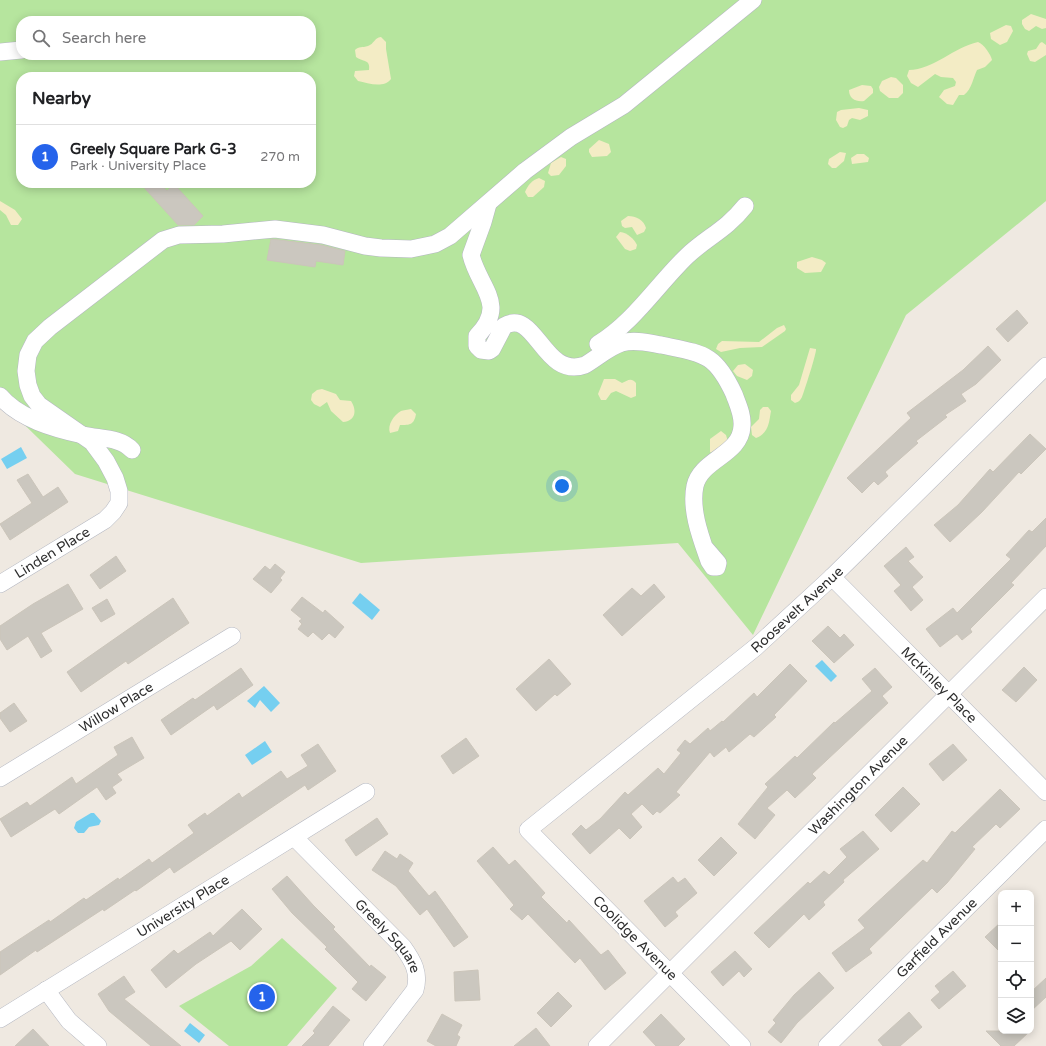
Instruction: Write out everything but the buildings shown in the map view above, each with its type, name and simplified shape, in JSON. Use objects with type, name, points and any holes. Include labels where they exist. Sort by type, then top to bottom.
[{"type":"street","name":"Linden Place","points":[[0,584],[105,520],[119,503],[119,490],[115,478],[106,461],[92,442],[39,405],[32,396],[26,370],[28,355],[35,341],[50,327],[163,240],[178,236],[223,234],[275,229],[323,234],[365,246],[411,249],[435,244],[450,236],[525,171],[571,136],[624,105],[753,0]]},
{"type":"street","points":[[0,52],[16,50]]},
{"type":"street","points":[[488,204],[471,255],[492,303],[493,329],[504,326],[508,323],[523,324],[530,330],[551,357],[557,362],[579,367],[585,365],[621,343],[640,342],[697,353],[714,362],[721,369],[740,410],[742,429],[739,438],[733,447],[707,466],[695,486],[695,516],[705,548]]},
{"type":"street","points":[[568,365],[619,330],[687,257],[728,225],[745,206]]},
{"type":"street","name":"Roosevelt Avenue","points":[[528,830],[756,647],[832,577],[1046,366]]},
{"type":"street","points":[[0,396],[18,412],[29,419],[82,435],[119,441],[127,445],[132,450]]},
{"type":"street","name":"McKinley Place","points":[[832,577],[1046,792]]},
{"type":"street","name":"Washington Avenue","points":[[597,1046],[1046,597]]},
{"type":"street","name":"Willow Place","points":[[0,778],[232,636]]},
{"type":"street","name":"University Place","points":[[0,1019],[366,792]]},
{"type":"street","name":"Garfield Avenue","points":[[827,1046],[1046,829]]},
{"type":"street","name":"Coolidge Avenue","points":[[528,830],[742,1046]]},
{"type":"street","name":"Greely Square","points":[[294,837],[403,947],[415,964],[418,982],[416,990],[372,1046]]},
{"type":"street","points":[[46,990],[69,1021],[98,1046]]},
{"type":"green space","points":[[0,0],[1046,0],[1046,201],[906,315],[753,635],[678,543],[361,563],[75,474],[0,401]]},
{"type":"green space","points":[[282,938],[337,988],[287,1046],[229,1046],[179,1006],[251,966]]},
{"type":"sand","points":[[1031,14],[1046,19],[1046,28],[1042,29],[1036,26],[1029,31],[1025,29],[1022,24],[1022,20]]},
{"type":"sand","points":[[1006,25],[1011,26],[1013,31],[1007,42],[1000,45],[991,39],[990,33]]},
{"type":"sand","points":[[381,37],[386,42],[391,79],[380,85],[358,81],[354,76],[355,71],[369,70],[369,64],[366,61],[356,57],[355,50],[370,45]]},
{"type":"sand","points":[[978,42],[987,50],[992,60],[985,67],[977,70],[967,93],[964,95],[959,95],[953,105],[947,104],[939,97],[944,90],[955,86],[956,82],[953,78],[941,77],[935,74],[918,87],[911,83],[907,76],[909,70],[927,66],[960,48]]},
{"type":"sand","points":[[1042,42],[1046,45],[1046,55],[1035,62],[1030,61],[1027,54],[1028,51],[1036,49]]},
{"type":"sand","points":[[891,77],[896,78],[903,85],[903,93],[898,98],[889,98],[880,91],[879,87],[882,81]]},
{"type":"sand","points":[[862,85],[871,86],[873,93],[864,101],[858,101],[850,96],[849,90]]},
{"type":"sand","points":[[859,108],[868,110],[868,116],[860,120],[852,118],[849,120],[847,126],[843,128],[840,127],[836,120],[837,112],[841,110]]},
{"type":"sand","points":[[599,140],[609,144],[611,152],[607,156],[592,157],[589,149]]},
{"type":"sand","points":[[840,152],[846,153],[844,161],[836,168],[832,168],[828,164],[829,159]]},
{"type":"sand","points":[[857,154],[864,154],[869,158],[868,162],[852,164],[851,158]]},
{"type":"sand","points":[[561,157],[566,159],[566,166],[559,175],[551,176],[548,173],[551,163]]},
{"type":"sand","points":[[539,178],[545,181],[544,187],[533,197],[528,197],[525,192],[527,187],[532,181]]},
{"type":"sand","points":[[0,201],[15,210],[22,219],[18,225],[11,225],[6,215],[0,210]]},
{"type":"sand","points":[[628,216],[642,221],[646,228],[644,232],[637,235],[632,227],[625,228],[622,226],[621,221]]},
{"type":"sand","points":[[620,232],[628,235],[632,239],[637,245],[636,249],[630,251],[625,249],[616,237]]},
{"type":"sand","points":[[812,257],[826,263],[821,272],[805,273],[797,268],[797,262]]},
{"type":"sand","points":[[784,325],[786,329],[785,331],[762,347],[740,348],[721,352],[716,349],[718,344],[722,341],[759,342],[777,328]]},
{"type":"sand","points":[[810,348],[816,349],[815,357],[802,397],[795,403],[791,400],[791,395],[799,385]]},
{"type":"sand","points":[[745,364],[753,370],[752,376],[747,380],[737,376],[733,371],[738,365]]},
{"type":"sand","points":[[604,379],[615,379],[622,383],[632,380],[636,383],[636,396],[631,398],[616,391],[611,393],[606,400],[601,400],[598,394]]},
{"type":"sand","points":[[322,389],[336,394],[340,400],[351,401],[355,411],[351,420],[343,422],[331,411],[327,402],[320,407],[314,404],[311,400],[312,394],[317,390]]},
{"type":"sand","points":[[763,407],[768,407],[771,411],[769,423],[764,433],[756,438],[752,435],[751,427],[759,419],[760,410]]},
{"type":"sand","points":[[411,409],[416,414],[413,422],[411,424],[400,425],[398,431],[390,433],[390,424],[396,415],[401,411]]},
{"type":"sand","points":[[721,431],[726,435],[728,442],[712,453],[710,452],[710,439]]},
{"type":"water","points":[[21,447],[27,458],[7,469],[1,459]]},
{"type":"water","points":[[360,593],[380,610],[372,620],[352,603]]},
{"type":"water","points":[[822,660],[837,676],[831,682],[815,666]]},
{"type":"water","points":[[264,686],[280,703],[271,712],[260,700],[255,708],[247,701]]},
{"type":"water","points":[[265,741],[272,752],[252,765],[245,755]]},
{"type":"water","points":[[91,813],[94,813],[101,821],[99,825],[89,827],[84,833],[78,833],[74,828],[76,822]]},
{"type":"water","points":[[190,1023],[205,1035],[199,1043],[184,1031]]},
{"type":"place","name":"Greely Square Park G-3","points":[[262,997]]}]
